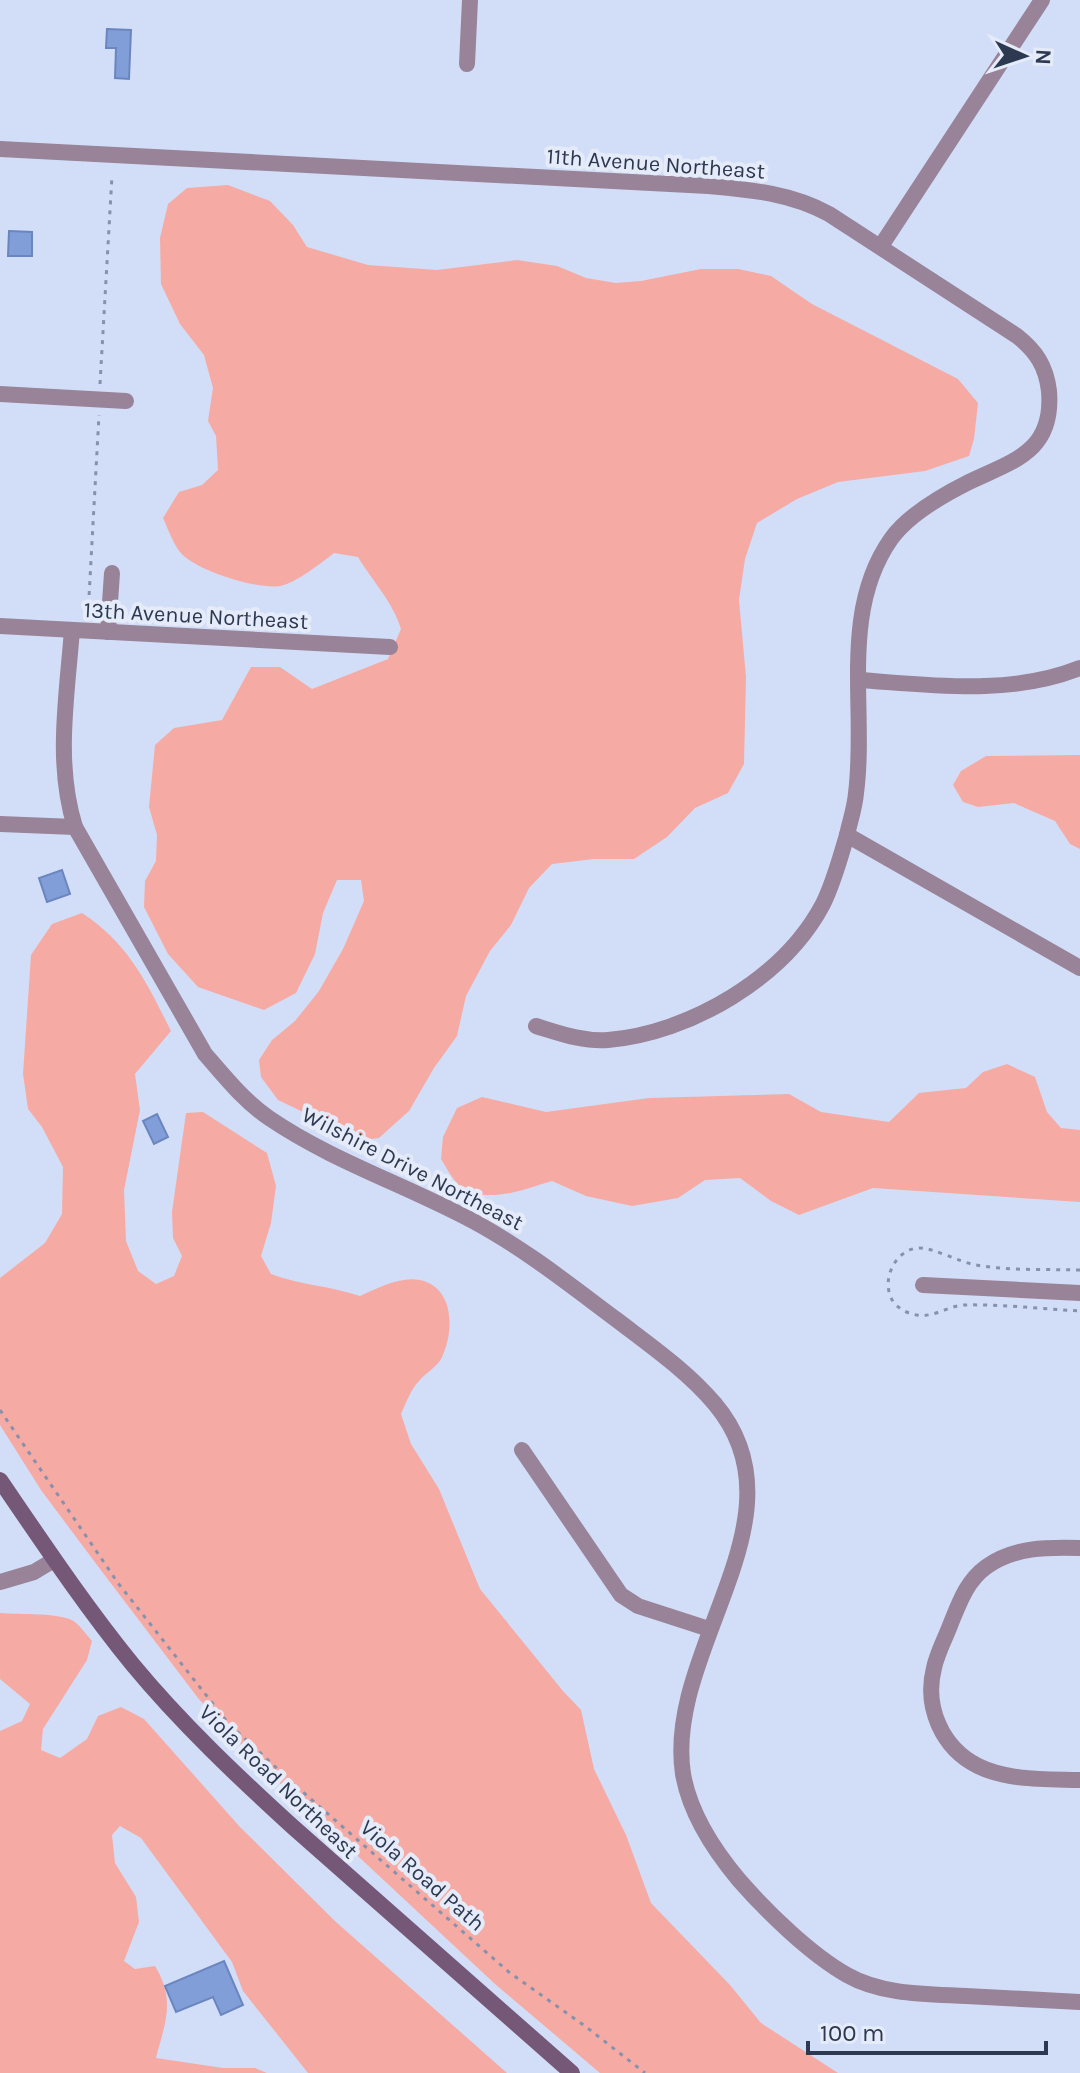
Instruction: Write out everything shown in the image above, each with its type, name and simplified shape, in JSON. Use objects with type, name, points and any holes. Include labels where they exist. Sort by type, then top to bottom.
[{"type":"main road","name":"Viola Road Northeast","points":[[0,1480],[54,1560],[147,1681],[251,1788],[572,2073]]},
{"type":"street","points":[[467,64],[470,0]]},
{"type":"street","points":[[881,246],[1042,0]]},
{"type":"street","name":"11th Avenue Northeast","points":[[0,149],[778,193],[806,201],[881,246],[1031,346],[1046,374],[1049,395],[1048,417],[1038,441],[1016,462],[967,483],[918,514],[893,536],[878,559],[867,586],[860,616],[856,793],[837,870],[822,906],[795,942],[763,975],[712,1010],[649,1033],[607,1040],[577,1038],[536,1026]]},
{"type":"street","points":[[0,394],[126,401]]},
{"type":"street","points":[[108,632],[112,573]]},
{"type":"street","name":"13th Avenue Northeast","points":[[0,626],[390,647]]},
{"type":"street","name":"Wilshire Drive Northeast","points":[[72,630],[62,763],[67,803],[75,827],[193,1035],[231,1085],[270,1119],[512,1243],[677,1367],[718,1407],[732,1430],[744,1459],[749,1505],[733,1565],[688,1698],[682,1736],[683,1771],[690,1803],[707,1837],[750,1893],[848,1976],[870,1985],[913,1992],[1080,2002]]},
{"type":"street","points":[[859,680],[968,687],[1004,686],[1063,675],[1080,668]]},
{"type":"street","points":[[0,824],[75,827]]},
{"type":"street","points":[[847,835],[1080,968]]},
{"type":"street","points":[[923,1285],[1080,1293]]},
{"type":"street","points":[[522,1450],[621,1595],[638,1606],[709,1629]]},
{"type":"street","points":[[1080,1548],[1025,1549],[985,1568],[966,1587],[934,1666],[930,1688],[940,1730],[955,1750],[978,1766],[1001,1774],[1028,1778],[1080,1780]]},
{"type":"street","points":[[0,1582],[34,1572],[54,1560]]},
{"type":"path","name":"Viola Road Path","points":[[0,1410],[118,1583],[228,1723],[510,1973],[645,2073]]},
{"type":"shaded area","points":[[228,185],[270,201],[293,225],[307,247],[368,265],[437,270],[517,260],[557,266],[586,278],[616,283],[701,269],[738,269],[771,276],[812,304],[958,379],[978,403],[969,456],[925,471],[838,482],[797,499],[757,523],[745,559],[739,600],[746,677],[744,764],[728,793],[695,808],[667,837],[634,859],[594,859],[552,864],[529,888],[511,925],[490,951],[466,996],[457,1036],[409,1111],[379,1138],[356,1141],[278,1100],[261,1077],[259,1060],[272,1040],[295,1021],[319,991],[343,949],[364,901],[361,880],[337,880],[323,913],[315,954],[296,993],[264,1010],[198,987],[168,954],[144,907],[145,881],[156,861],[157,835],[149,807],[155,745],[174,728],[222,720],[251,667],[280,667],[312,689],[388,659],[401,629],[388,601],[358,557],[334,553],[286,584],[257,585],[212,572],[187,559],[177,548],[163,518],[179,492],[202,485],[218,470],[216,436],[208,421],[213,388],[204,355],[180,324],[161,284],[160,238],[168,204],[187,188]]},
{"type":"shaded area","points":[[1080,755],[1080,849],[1070,844],[1055,821],[1014,803],[978,807],[963,802],[953,785],[961,771],[986,756]]},
{"type":"shaded area","points":[[82,913],[124,951],[145,981],[171,1031],[135,1074],[140,1110],[124,1190],[126,1241],[138,1271],[156,1284],[174,1276],[182,1256],[173,1238],[172,1212],[186,1113],[203,1112],[267,1153],[276,1186],[271,1223],[261,1256],[271,1274],[360,1296],[412,1279],[432,1285],[440,1292],[449,1313],[445,1349],[439,1362],[414,1388],[401,1414],[411,1444],[439,1489],[480,1589],[581,1710],[594,1769],[626,1835],[651,1903],[730,1985],[761,2023],[838,2073],[600,2073],[495,1984],[255,1760],[198,1698],[41,1490],[0,1425],[0,1278],[45,1243],[62,1214],[63,1167],[42,1127],[28,1109],[23,1074],[31,955],[52,924]]},
{"type":"shaded area","points":[[1007,1064],[1035,1077],[1047,1112],[1061,1128],[1080,1130],[1080,1202],[873,1188],[799,1215],[771,1201],[740,1178],[705,1180],[678,1198],[632,1206],[586,1196],[552,1181],[505,1194],[481,1194],[459,1185],[441,1159],[443,1137],[457,1108],[482,1097],[546,1112],[649,1098],[789,1094],[821,1112],[889,1122],[919,1093],[966,1088],[983,1072]]},
{"type":"shaded area","points":[[0,1613],[51,1615],[69,1619],[92,1641],[87,1660],[43,1729],[41,1750],[60,1758],[87,1739],[98,1716],[121,1707],[144,1719],[240,1827],[336,1922],[507,2073],[308,2073],[243,1991],[232,1962],[141,1838],[120,1826],[112,1835],[115,1863],[136,1897],[139,1922],[124,1961],[135,1969],[155,1966],[167,2001],[156,2058],[223,2068],[255,2068],[267,2073],[0,2073],[0,1731],[22,1721],[30,1704],[0,1679]]},
{"type":"building","points":[[107,29],[131,30],[129,79],[115,78],[116,48],[106,48]]},
{"type":"building","points":[[9,231],[32,232],[32,256],[8,256]]},
{"type":"building","points":[[62,870],[70,894],[47,902],[39,878]]},
{"type":"building","points":[[157,1114],[168,1137],[154,1144],[143,1121]]},
{"type":"building","points":[[224,1961],[243,2005],[221,2015],[213,1997],[176,2012],[165,1986]]}]
